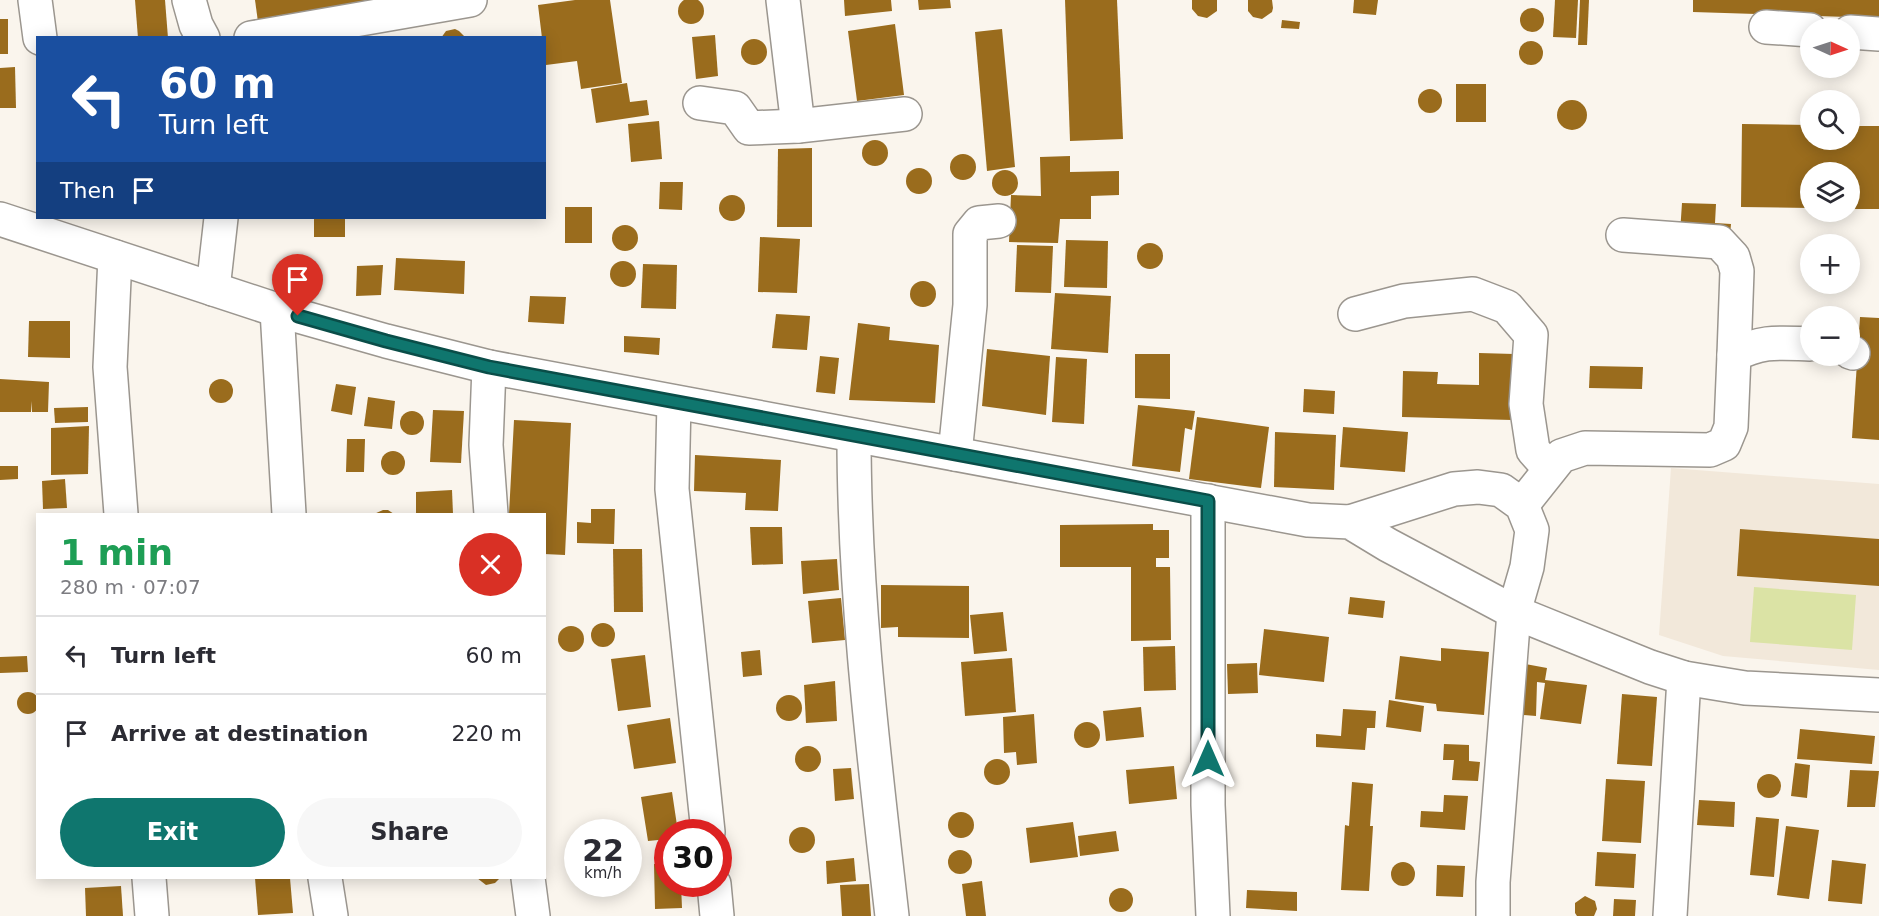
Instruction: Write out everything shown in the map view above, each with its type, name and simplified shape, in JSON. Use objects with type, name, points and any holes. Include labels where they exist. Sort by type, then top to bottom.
[{"type":"street","points":[[35,0],[40,36]]},
{"type":"street","points":[[189,0],[196,25],[202,36]]},
{"type":"street","points":[[263,36],[470,0]]},
{"type":"street","points":[[783,0],[798,126]]},
{"type":"street","points":[[1766,27],[1800,29]]},
{"type":"street","points":[[1860,33],[1879,34]]},
{"type":"street","points":[[700,103],[735,108],[749,128],[798,126],[905,114]]},
{"type":"street","points":[[0,219],[44,225],[115,256],[277,310],[489,367],[1308,520],[1350,522],[1454,489],[1501,490],[1522,506],[1532,530],[1527,567],[1515,612],[1493,882],[1493,916]]},
{"type":"street","points":[[213,289],[221,219]]},
{"type":"street","points":[[955,454],[970,304],[970,234],[979,223],[999,221]]},
{"type":"street","points":[[1522,506],[1561,456],[1585,448],[1710,450],[1724,444],[1731,427],[1737,271],[1733,257],[1719,242],[1623,235]]},
{"type":"street","points":[[115,256],[110,367],[121,513]]},
{"type":"street","points":[[1355,314],[1404,301],[1473,294],[1507,307],[1531,334],[1526,404],[1533,450],[1550,469]]},
{"type":"street","points":[[277,310],[289,513]]},
{"type":"street","points":[[1734,355],[1749,347],[1771,342],[1800,343]]},
{"type":"street","points":[[489,367],[486,445],[491,513]]},
{"type":"street","points":[[674,402],[672,489],[707,819]]},
{"type":"street","points":[[854,436],[854,488],[868,699],[892,916]]},
{"type":"street","points":[[1208,501],[1208,806],[1213,916]]},
{"type":"street","points":[[1350,522],[1515,612],[1650,667],[1684,678],[1745,688],[1879,695]]},
{"type":"street","points":[[1670,916],[1684,678]]},
{"type":"street","points":[[149,879],[152,916]]},
{"type":"street","points":[[325,879],[331,916]]},
{"type":"street","points":[[528,879],[533,916]]},
{"type":"street","points":[[715,897],[717,916]]},
{"type":"shaded area","points":[[1671,468],[1879,484],[1879,670],[1723,656],[1659,635]]},
{"type":"green space","points":[[1754,587],[1856,595],[1852,650],[1750,642]]},
{"type":"building","points":[[686,-1],[696,-1],[703,6],[703,16],[696,23],[686,23],[679,16],[679,6]]},
{"type":"building","points":[[135,0],[165,0],[168,36],[138,36]]},
{"type":"building","points":[[255,0],[379,0],[258,22]]},
{"type":"building","points":[[575,0],[610,0],[622,83],[581,89],[577,61],[546,65],[546,36],[542,36],[538,5]]},
{"type":"building","points":[[844,0],[891,0],[892,11],[845,16]]},
{"type":"building","points":[[918,0],[950,0],[951,8],[919,10]]},
{"type":"building","points":[[1065,0],[1117,0],[1123,139],[1070,141]]},
{"type":"building","points":[[1192,0],[1217,0],[1217,11],[1207,18],[1198,16],[1192,9]]},
{"type":"building","points":[[1248,0],[1272,0],[1272,12],[1262,19],[1253,17],[1248,11]]},
{"type":"building","points":[[1354,0],[1378,0],[1376,15],[1353,13]]},
{"type":"building","points":[[1555,0],[1578,0],[1576,38],[1553,37]]},
{"type":"building","points":[[1580,0],[1589,0],[1587,45],[1578,45]]},
{"type":"building","points":[[1693,0],[1879,0],[1879,18],[1693,12]]},
{"type":"building","points":[[1532,8],[1537,9],[1543,15],[1543,25],[1537,31],[1532,32],[1527,31],[1521,25],[1520,20],[1521,15],[1527,9]]},
{"type":"building","points":[[0,19],[8,19],[8,54],[0,54]]},
{"type":"building","points":[[1282,20],[1300,22],[1299,29],[1281,28]]},
{"type":"building","points":[[895,24],[904,95],[857,101],[848,31]]},
{"type":"building","points":[[455,29],[464,36],[442,36],[446,31]]},
{"type":"building","points":[[1002,29],[1015,167],[987,171],[975,32]]},
{"type":"building","points":[[715,35],[718,76],[696,79],[692,37]]},
{"type":"building","points":[[754,39],[763,43],[767,52],[763,61],[754,65],[745,61],[741,52],[745,43]]},
{"type":"building","points":[[1531,41],[1536,42],[1542,48],[1542,58],[1536,64],[1531,65],[1526,64],[1520,58],[1519,53],[1520,48],[1526,42]]},
{"type":"building","points":[[15,67],[16,108],[0,108],[0,68]]},
{"type":"building","points":[[627,83],[630,102],[647,100],[649,115],[596,123],[591,89]]},
{"type":"building","points":[[1456,84],[1486,84],[1486,122],[1456,122]]},
{"type":"building","points":[[1430,89],[1435,90],[1441,96],[1441,106],[1435,112],[1430,113],[1425,112],[1419,106],[1418,101],[1419,96],[1425,90]]},
{"type":"building","points":[[1572,100],[1578,101],[1586,109],[1586,121],[1578,129],[1572,130],[1566,129],[1558,121],[1557,115],[1558,109],[1566,101]]},
{"type":"building","points":[[659,121],[662,159],[631,162],[628,124]]},
{"type":"building","points":[[1742,124],[1800,125],[1800,150],[1860,150],[1860,126],[1879,126],[1879,209],[1860,209],[1860,162],[1800,162],[1800,208],[1741,207]]},
{"type":"building","points":[[875,140],[884,144],[888,153],[884,162],[875,166],[866,162],[862,153],[866,144]]},
{"type":"building","points":[[812,148],[812,227],[777,227],[778,149]]},
{"type":"building","points":[[963,154],[972,158],[976,167],[972,176],[963,180],[954,176],[950,167],[954,158]]},
{"type":"building","points":[[1070,156],[1070,172],[1119,171],[1119,195],[1091,196],[1091,219],[1060,219],[1058,243],[1009,242],[1011,195],[1041,196],[1040,157]]},
{"type":"building","points":[[919,168],[928,172],[932,181],[928,190],[919,194],[910,190],[906,181],[910,172]]},
{"type":"building","points":[[1005,170],[1014,174],[1018,183],[1014,192],[1005,196],[996,192],[992,183],[996,174]]},
{"type":"building","points":[[660,182],[683,182],[682,210],[659,209]]},
{"type":"building","points":[[732,195],[741,199],[745,208],[741,217],[732,221],[723,217],[719,208],[723,199]]},
{"type":"building","points":[[1682,203],[1716,204],[1715,223],[1731,224],[1730,235],[1680,233]]},
{"type":"building","points":[[565,207],[592,207],[592,243],[565,243]]},
{"type":"building","points":[[314,219],[345,219],[345,237],[314,237]]},
{"type":"building","points":[[625,225],[634,229],[638,238],[634,247],[625,251],[616,247],[612,238],[616,229]]},
{"type":"building","points":[[760,237],[800,239],[797,293],[758,292]]},
{"type":"building","points":[[1066,240],[1108,241],[1107,288],[1064,287]]},
{"type":"building","points":[[1150,243],[1159,247],[1163,256],[1159,265],[1150,269],[1141,265],[1137,256],[1141,247]]},
{"type":"building","points":[[1017,245],[1053,246],[1051,293],[1015,292]]},
{"type":"building","points":[[396,258],[465,261],[464,294],[394,290]]},
{"type":"building","points":[[623,261],[632,265],[636,274],[632,283],[623,287],[614,283],[610,274],[614,265]]},
{"type":"building","points":[[643,264],[677,265],[676,309],[641,308]]},
{"type":"building","points":[[383,265],[381,295],[356,296],[357,266]]},
{"type":"building","points":[[923,281],[932,285],[936,294],[932,303],[923,307],[914,303],[910,294],[914,285]]},
{"type":"building","points":[[1055,293],[1111,296],[1108,353],[1051,349]]},
{"type":"building","points":[[530,296],[566,297],[564,324],[528,322]]},
{"type":"building","points":[[776,314],[810,316],[807,350],[772,348]]},
{"type":"building","points":[[1860,317],[1879,318],[1879,440],[1852,438],[1857,366],[1860,366]]},
{"type":"building","points":[[29,321],[70,321],[70,358],[28,357]]},
{"type":"building","points":[[858,323],[890,327],[889,340],[939,345],[935,403],[849,400]]},
{"type":"building","points":[[624,336],[660,338],[659,355],[624,352]]},
{"type":"building","points":[[987,349],[1050,356],[1046,415],[982,406]]},
{"type":"building","points":[[1479,353],[1514,354],[1512,420],[1402,417],[1403,371],[1438,372],[1437,384],[1479,385]]},
{"type":"building","points":[[1135,354],[1170,354],[1170,399],[1135,398]]},
{"type":"building","points":[[820,356],[839,358],[835,394],[816,392]]},
{"type":"building","points":[[1056,357],[1087,359],[1084,424],[1052,422]]},
{"type":"building","points":[[1590,366],[1643,367],[1642,389],[1589,388]]},
{"type":"building","points":[[0,379],[49,382],[48,412],[32,412],[31,401],[31,412],[0,412]]},
{"type":"building","points":[[221,379],[229,383],[233,391],[229,399],[221,403],[213,399],[209,391],[213,383]]},
{"type":"building","points":[[336,384],[356,387],[352,415],[331,411]]},
{"type":"building","points":[[1304,389],[1335,391],[1334,414],[1303,412]]},
{"type":"building","points":[[368,397],[395,401],[392,429],[364,426]]},
{"type":"building","points":[[1138,405],[1195,411],[1192,430],[1185,428],[1180,472],[1132,466]]},
{"type":"building","points":[[88,407],[88,422],[55,423],[54,408]]},
{"type":"building","points":[[433,410],[464,411],[461,463],[430,462]]},
{"type":"building","points":[[412,411],[420,415],[424,423],[420,431],[412,435],[404,431],[400,423],[404,415]]},
{"type":"building","points":[[1197,417],[1269,427],[1261,488],[1189,479]]},
{"type":"building","points":[[514,420],[571,423],[565,555],[546,554],[546,513],[509,513]]},
{"type":"building","points":[[89,426],[88,474],[51,475],[51,428]]},
{"type":"building","points":[[1343,427],[1408,432],[1405,472],[1340,467]]},
{"type":"building","points":[[1275,432],[1336,435],[1334,490],[1274,487]]},
{"type":"building","points":[[347,439],[365,439],[364,472],[346,472]]},
{"type":"building","points":[[393,451],[401,455],[405,463],[401,471],[393,475],[385,471],[381,463],[385,455]]},
{"type":"building","points":[[695,455],[781,460],[778,511],[745,510],[746,493],[694,491]]},
{"type":"building","points":[[0,466],[18,466],[18,479],[0,480]]},
{"type":"building","points":[[65,479],[67,508],[43,509],[42,481]]},
{"type":"building","points":[[452,490],[453,513],[416,513],[416,492]]},
{"type":"building","points":[[591,509],[615,509],[614,544],[577,543],[577,522],[591,523]]},
{"type":"building","points":[[388,510],[392,513],[376,513]]},
{"type":"building","points":[[1153,524],[1153,530],[1169,530],[1169,558],[1156,558],[1156,567],[1170,567],[1171,640],[1131,641],[1131,567],[1060,567],[1060,525]]},
{"type":"building","points":[[750,527],[782,527],[783,564],[752,565]]},
{"type":"building","points":[[1740,529],[1879,539],[1879,586],[1737,576]]},
{"type":"building","points":[[613,549],[642,549],[643,612],[614,612]]},
{"type":"building","points":[[837,559],[839,590],[803,594],[801,561]]},
{"type":"building","points":[[881,585],[969,586],[969,638],[898,637],[898,627],[881,628]]},
{"type":"building","points":[[1350,597],[1385,601],[1383,618],[1348,614]]},
{"type":"building","points":[[841,598],[845,640],[812,643],[808,601]]},
{"type":"building","points":[[1003,612],[1007,651],[974,654],[970,615]]},
{"type":"building","points":[[603,623],[611,627],[615,635],[611,643],[603,647],[595,643],[591,635],[595,627]]},
{"type":"building","points":[[571,626],[580,630],[584,639],[580,648],[571,652],[562,648],[558,639],[562,630]]},
{"type":"building","points":[[1264,629],[1329,637],[1324,682],[1259,675]]},
{"type":"building","points":[[1175,646],[1176,690],[1144,691],[1143,647]]},
{"type":"building","points":[[1441,648],[1489,652],[1484,715],[1437,711],[1436,704],[1395,699],[1400,656],[1441,661]]},
{"type":"building","points":[[760,650],[762,675],[743,677],[741,652]]},
{"type":"building","points":[[645,655],[651,707],[618,711],[611,659]]},
{"type":"building","points":[[27,656],[28,672],[0,673],[0,657]]},
{"type":"building","points":[[1012,658],[1016,712],[965,716],[961,662]]},
{"type":"building","points":[[1257,663],[1258,693],[1228,694],[1227,664]]},
{"type":"building","points":[[1520,663],[1547,668],[1545,680],[1587,685],[1581,724],[1540,719],[1545,683],[1537,682],[1536,716],[1512,714]]},
{"type":"building","points":[[835,681],[837,721],[806,723],[804,685]]},
{"type":"building","points":[[32,693],[36,695],[36,711],[28,714],[20,711],[17,703],[20,695]]},
{"type":"building","points":[[1622,694],[1657,697],[1652,766],[1617,764]]},
{"type":"building","points":[[789,695],[798,699],[802,708],[798,717],[789,721],[780,717],[776,708],[780,699]]},
{"type":"building","points":[[1389,700],[1424,706],[1421,732],[1386,727]]},
{"type":"building","points":[[1141,707],[1144,737],[1106,741],[1103,711]]},
{"type":"building","points":[[1343,709],[1376,711],[1375,728],[1367,728],[1365,750],[1316,747],[1316,734],[1341,736]]},
{"type":"building","points":[[1034,714],[1037,763],[1017,765],[1016,752],[1004,753],[1003,717]]},
{"type":"building","points":[[670,718],[676,763],[634,769],[627,725]]},
{"type":"building","points":[[1087,722],[1096,726],[1100,735],[1096,744],[1087,748],[1078,744],[1074,735],[1078,726]]},
{"type":"building","points":[[1800,729],[1875,736],[1872,764],[1797,759]]},
{"type":"building","points":[[1444,744],[1469,745],[1469,761],[1480,762],[1478,781],[1452,780],[1454,760],[1443,760]]},
{"type":"building","points":[[808,746],[817,750],[821,759],[817,768],[808,772],[799,768],[795,759],[799,750]]},
{"type":"building","points":[[997,759],[1006,763],[1010,772],[1006,781],[997,785],[988,781],[984,772],[988,763]]},
{"type":"building","points":[[1795,763],[1810,765],[1807,798],[1791,796]]},
{"type":"building","points":[[1174,766],[1177,799],[1129,804],[1126,770]]},
{"type":"building","points":[[851,768],[854,799],[835,801],[833,769]]},
{"type":"building","points":[[1850,770],[1879,771],[1875,807],[1847,807]]},
{"type":"building","points":[[1769,774],[1777,778],[1781,786],[1777,794],[1769,798],[1761,794],[1757,786],[1761,778]]},
{"type":"building","points":[[1606,779],[1645,781],[1641,843],[1602,841]]},
{"type":"building","points":[[1352,782],[1373,784],[1369,891],[1341,890],[1345,825],[1349,826]]},
{"type":"building","points":[[672,792],[676,819],[654,819],[654,840],[648,841],[641,797]]},
{"type":"building","points":[[1444,795],[1468,796],[1465,830],[1420,827],[1421,811],[1443,812]]},
{"type":"building","points":[[1699,800],[1735,802],[1734,827],[1697,825]]},
{"type":"building","points":[[961,812],[970,816],[974,825],[970,834],[961,838],[952,834],[948,825],[952,816]]},
{"type":"building","points":[[1756,817],[1779,819],[1774,877],[1750,875]]},
{"type":"building","points":[[1073,822],[1078,857],[1030,863],[1026,828]]},
{"type":"building","points":[[1786,826],[1819,830],[1809,899],[1777,895]]},
{"type":"building","points":[[802,827],[811,831],[815,840],[811,849],[802,853],[793,849],[789,840],[793,831]]},
{"type":"building","points":[[1116,831],[1119,851],[1080,856],[1078,836]]},
{"type":"building","points":[[960,850],[968,854],[972,862],[968,870],[960,874],[952,870],[948,862],[952,854]]},
{"type":"building","points":[[1597,852],[1636,854],[1634,888],[1595,886]]},
{"type":"building","points":[[854,858],[856,881],[827,884],[826,861]]},
{"type":"building","points":[[1832,860],[1866,864],[1862,904],[1828,901]]},
{"type":"building","points":[[1403,862],[1411,866],[1415,874],[1411,882],[1403,886],[1395,882],[1391,874],[1395,866]]},
{"type":"building","points":[[1437,865],[1465,866],[1463,897],[1436,896]]},
{"type":"building","points":[[255,879],[290,879],[293,913],[258,915]]},
{"type":"building","points":[[478,879],[499,879],[495,883],[486,885]]},
{"type":"building","points":[[982,881],[986,916],[966,916],[962,884]]},
{"type":"building","points":[[869,884],[871,916],[842,916],[840,885]]},
{"type":"building","points":[[121,886],[123,916],[86,916],[85,888]]},
{"type":"building","points":[[1121,888],[1129,892],[1133,900],[1129,908],[1121,912],[1113,908],[1109,900],[1113,892]]},
{"type":"building","points":[[1247,890],[1297,892],[1297,911],[1246,908]]},
{"type":"building","points":[[1585,896],[1595,901],[1597,909],[1594,916],[1577,916],[1575,913],[1575,903]]},
{"type":"building","points":[[655,897],[682,897],[682,908],[655,909]]},
{"type":"building","points":[[1614,899],[1636,900],[1635,916],[1613,916]]},
{"type":"route","points":[[298,316],[489,367],[1208,501],[1208,759]]}]
